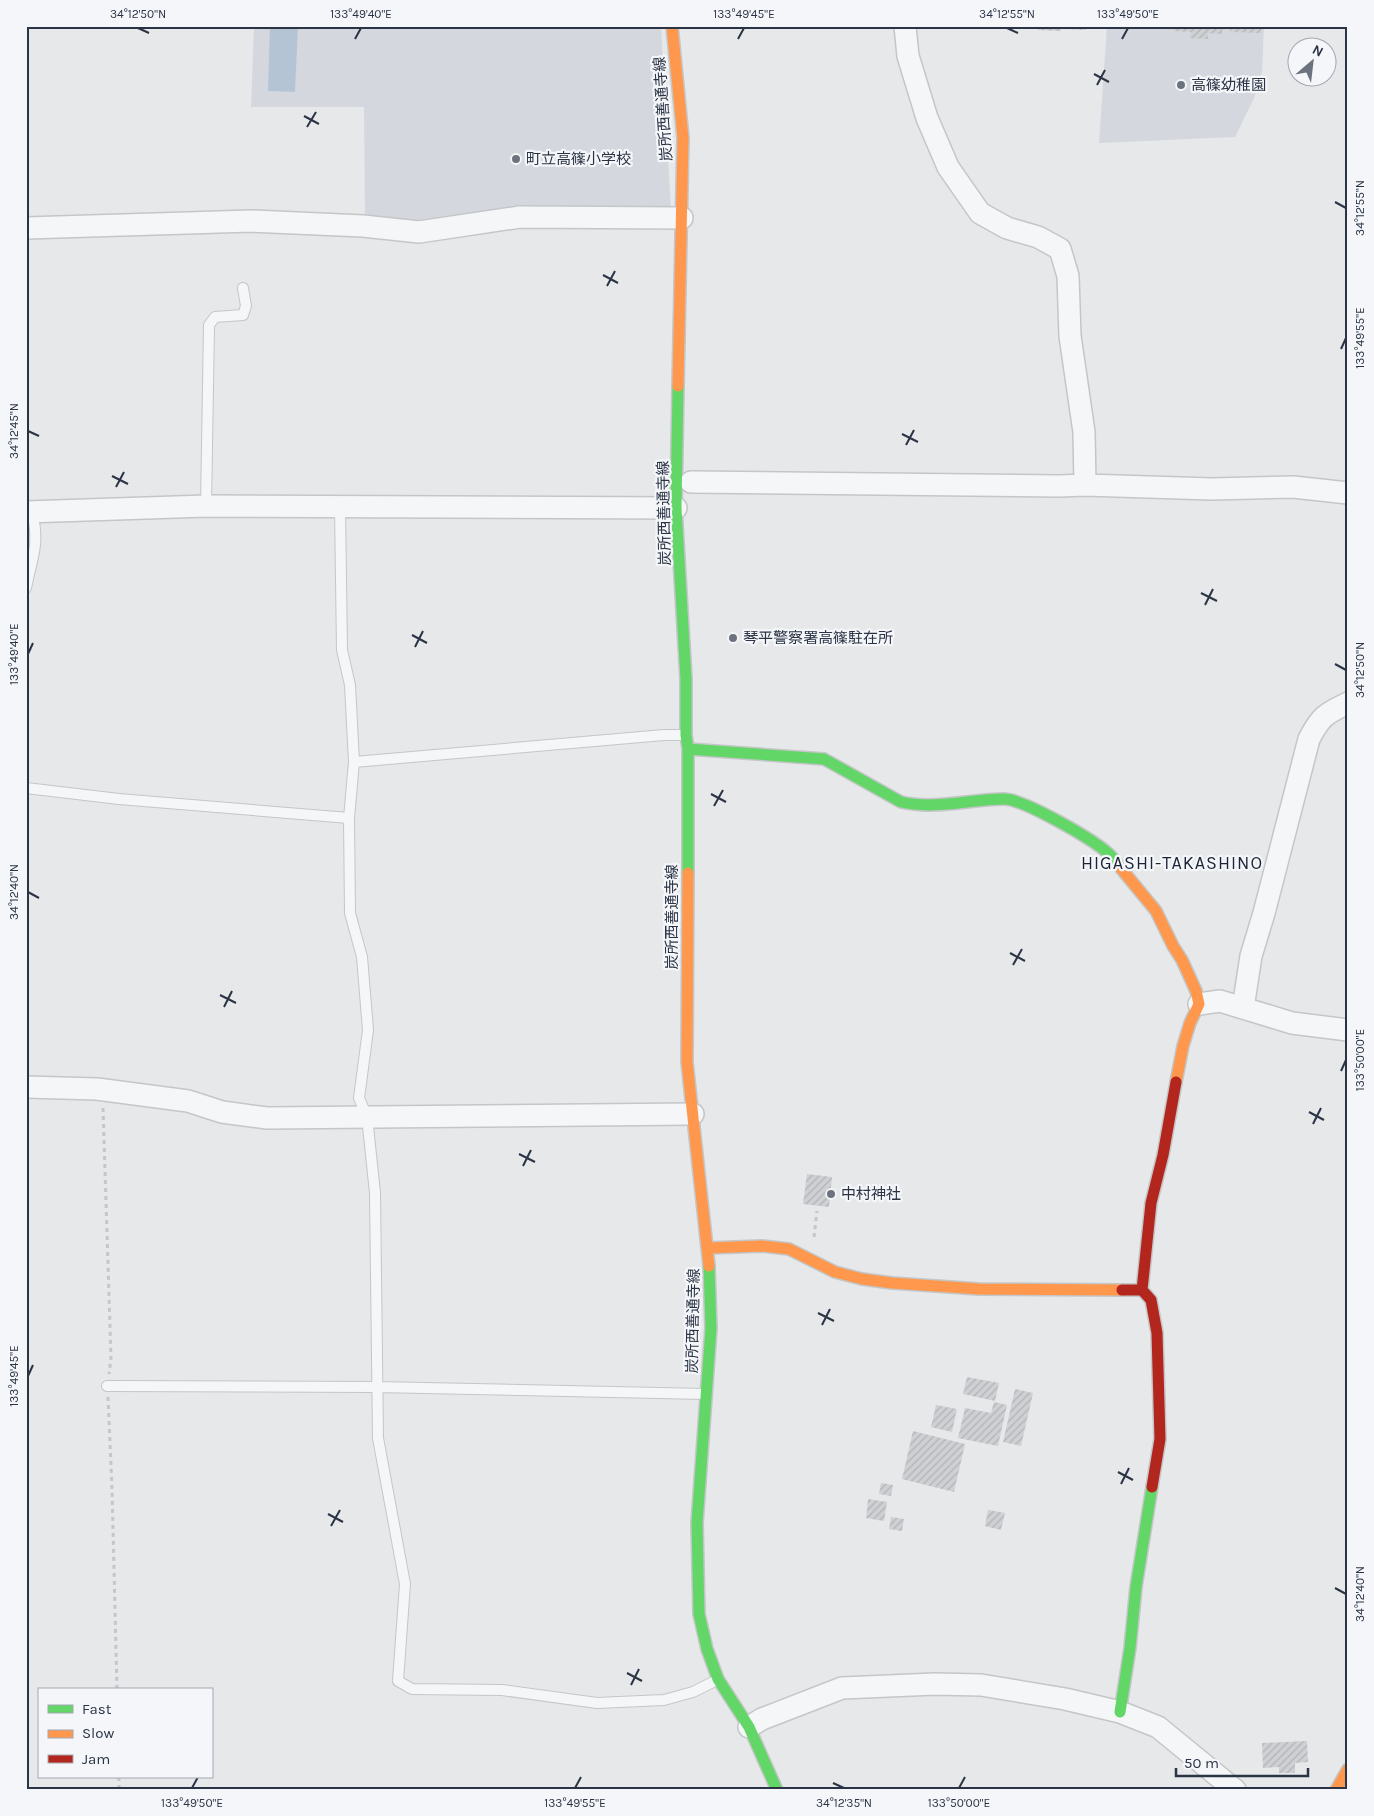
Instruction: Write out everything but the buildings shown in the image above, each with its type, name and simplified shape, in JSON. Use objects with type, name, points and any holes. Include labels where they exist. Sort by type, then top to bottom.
[{"type":"main road","name":"炭所西善通寺線","points":[[672,26],[682,138],[676,508],[688,749],[687,1062],[708,1248],[711,1328],[696,1523],[699,1614],[707,1649],[718,1679],[749,1727],[777,1790]]},
{"type":"main road","points":[[688,749],[824,759],[901,802],[914,805],[1006,799],[1019,802],[1082,834],[1109,854],[1156,911],[1182,960],[1196,991],[1199,1004],[1183,1046],[1152,1203],[1142,1290]]},
{"type":"main road","points":[[708,1248],[762,1246],[789,1249],[835,1272],[862,1280],[979,1289],[1142,1290],[1151,1300],[1157,1333],[1160,1439],[1136,1587],[1130,1648],[1120,1712]]},
{"type":"main road","points":[[1336,1790],[1348,1769]]},
{"type":"street","points":[[905,26],[908,56],[927,118],[948,167],[980,213],[1007,228],[1038,237],[1060,249],[1068,276],[1070,336],[1084,432],[1084,485]]},
{"type":"street","points":[[26,228],[251,221],[363,226],[418,232],[520,217],[682,218]]},
{"type":"street","points":[[691,482],[1084,485],[1212,489],[1293,487],[1348,493]]},
{"type":"street","points":[[29,512],[206,506],[676,508]]},
{"type":"street","points":[[1243,1008],[1251,956],[1309,739],[1317,723],[1326,714],[1348,704]]},
{"type":"street","points":[[1199,1004],[1220,1001],[1292,1023],[1348,1030]]},
{"type":"street","points":[[26,1087],[106,1090],[188,1101],[222,1112],[267,1118],[693,1114]]},
{"type":"street","points":[[749,1727],[762,1719],[842,1688],[981,1685],[1065,1699],[1120,1712],[1158,1727],[1235,1790]]},
{"type":"lane","points":[[206,506],[209,325],[215,317],[243,315],[246,306],[244,288]]},
{"type":"lane","points":[[340,507],[342,650],[350,685],[354,762],[349,818],[350,913],[362,957],[368,1030],[359,1098],[367,1118],[375,1193],[378,1438],[405,1584],[398,1681],[412,1689],[502,1690],[597,1703],[664,1700],[692,1692],[718,1679]]},
{"type":"lane","points":[[26,588],[35,553],[36,529],[29,512]]},
{"type":"lane","points":[[354,762],[664,735],[686,735]]},
{"type":"lane","points":[[26,788],[119,799],[349,818]]},
{"type":"lane","points":[[108,1386],[376,1387],[706,1394]]},
{"type":"shaded area","name":"町立高篠小学校","points":[[254,26],[661,26],[671,213],[416,224],[365,218],[364,107],[251,107]]},
{"type":"shaded area","name":"高篠幼稚園","points":[[1107,26],[1264,26],[1262,72],[1254,98],[1235,137],[1099,143]]},
{"type":"water","points":[[270,26],[298,26],[295,92],[268,91]]},
{"type":"traffic: fast","points":[[678,386],[676,508],[686,679],[688,873]]},
{"type":"traffic: fast","points":[[688,749],[824,759],[901,802],[940,805],[991,799],[1014,801],[1074,830],[1109,854],[1119,866]]},
{"type":"traffic: fast","points":[[709,1266],[711,1328],[697,1523],[699,1614],[707,1649],[718,1679],[749,1727],[777,1790]]},
{"type":"traffic: fast","points":[[1120,1712],[1130,1648],[1136,1587],[1152,1487]]},
{"type":"traffic: slow","points":[[672,26],[683,138],[678,386]]},
{"type":"traffic: slow","points":[[1119,866],[1156,911],[1196,991],[1199,1004],[1190,1023],[1183,1046],[1176,1082]]},
{"type":"traffic: slow","points":[[688,873],[687,1062],[709,1266]]},
{"type":"traffic: slow","points":[[708,1248],[762,1246],[789,1249],[835,1272],[862,1279],[892,1283],[979,1289],[1122,1290]]},
{"type":"traffic: slow","points":[[1336,1790],[1348,1769]]},
{"type":"traffic: jam","points":[[1142,1290],[1151,1203],[1163,1155],[1176,1082]]},
{"type":"traffic: jam","points":[[1122,1290],[1142,1290],[1151,1300],[1157,1333],[1160,1439],[1152,1487]]},
{"type":"place","name":"高篠幼稚園","points":[[1181,85]]},
{"type":"place","name":"町立高篠小学校","points":[[516,159]]},
{"type":"place","name":"琴平警察署高篠駐在所","points":[[733,638]]},
{"type":"place","name":"中村神社","points":[[831,1194]]},
{"type":"district","name":"HIGASHI-TAKASHINO","points":[[1172,863]]}]
